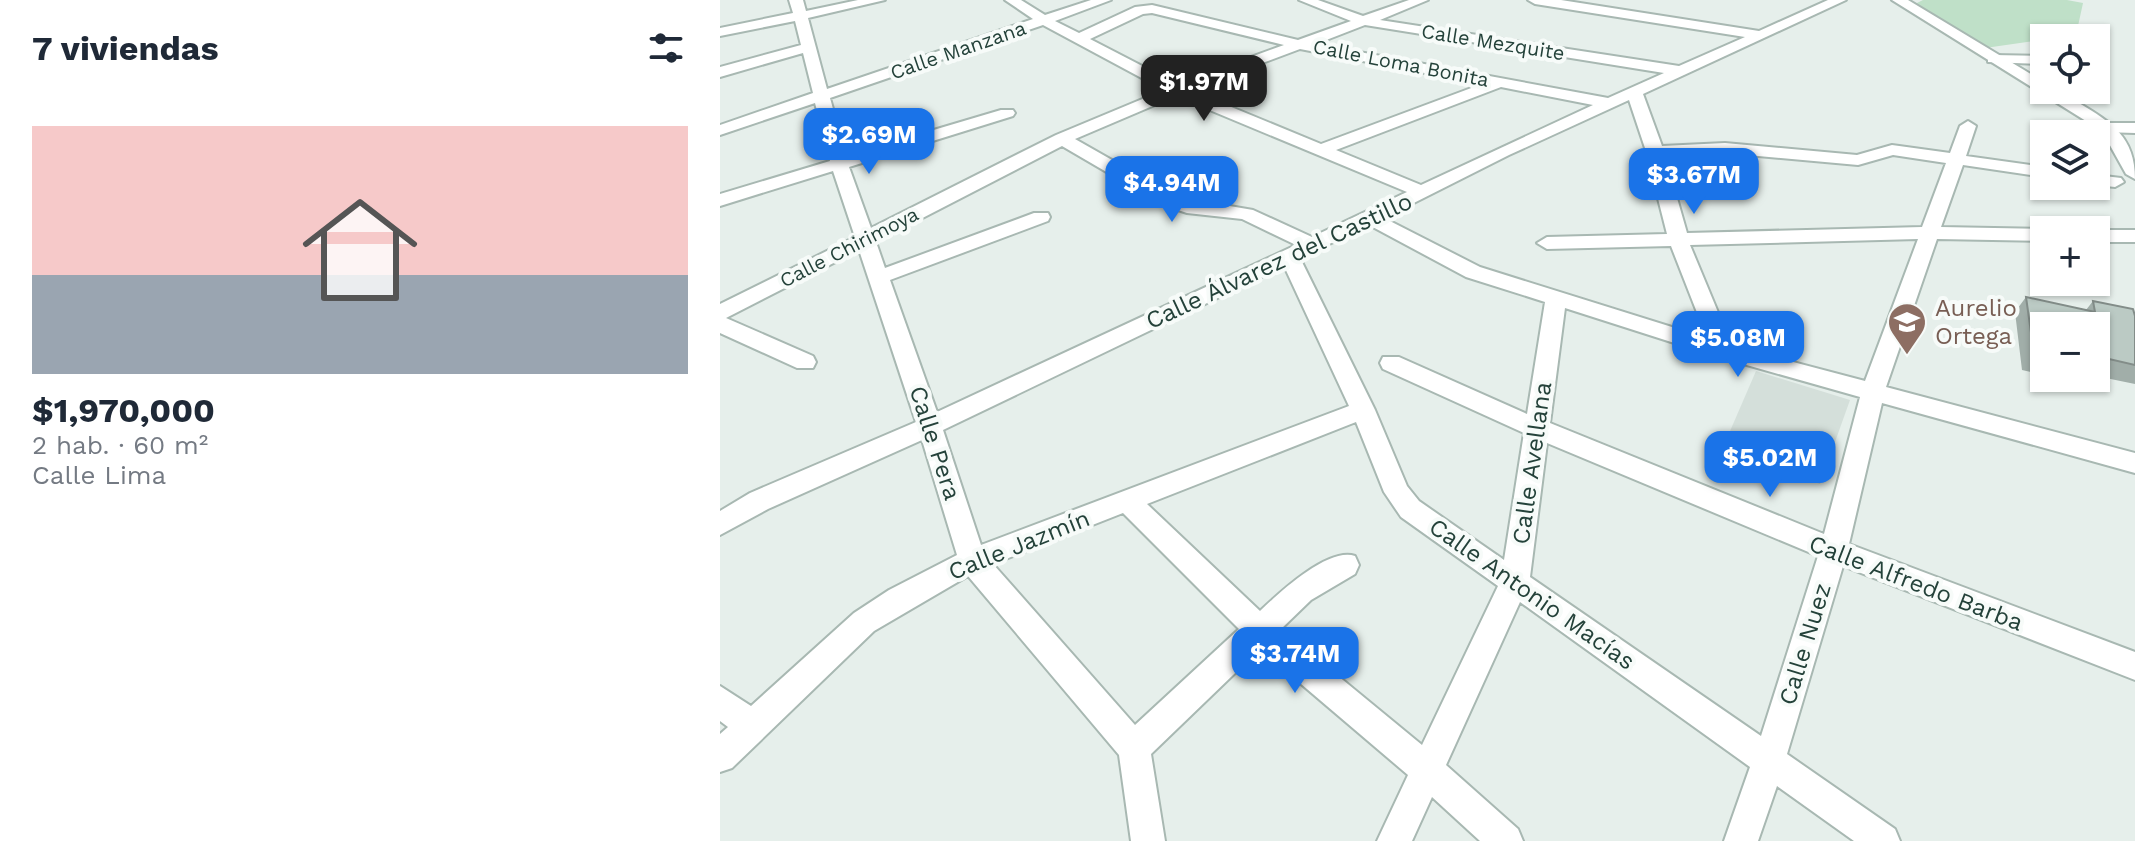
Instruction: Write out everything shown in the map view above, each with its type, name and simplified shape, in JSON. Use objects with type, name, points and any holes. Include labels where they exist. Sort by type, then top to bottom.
[{"type":"street","points":[[720,32],[798,8],[878,0]]},
{"type":"street","points":[[1012,0],[1045,21],[1176,90],[1423,192]]},
{"type":"street","name":"Calle Manzana","points":[[720,130],[1104,0]]},
{"type":"street","name":"Calle Mezquite","points":[[1306,0],[1363,21],[1682,72]]},
{"type":"street","name":"Calle Chirimoya","points":[[720,313],[1062,139],[1176,90],[1421,0]]},
{"type":"street","points":[[1535,0],[1760,35]]},
{"type":"street","name":"Calle Álvarez del Castillo","points":[[720,524],[759,501],[930,426],[1369,218],[1503,151],[1839,0]]},
{"type":"street","points":[[1899,0],[2030,81]]},
{"type":"street","name":"Calle Pera","points":[[798,8],[839,164],[930,426],[972,560],[1134,748]]},
{"type":"street","name":"Calle Loma Bonita","points":[[1081,38],[1146,8],[1300,45],[1610,103]]},
{"type":"street","points":[[720,72],[809,47]]},
{"type":"street","points":[[1993,59],[2030,60]]},
{"type":"street","points":[[1322,149],[1500,82]]},
{"type":"street","points":[[1634,92],[1655,151],[1679,241],[1723,351]]},
{"type":"street","points":[[2068,104],[2095,120]]},
{"type":"street","points":[[720,200],[1007,113]]},
{"type":"street","name":"Calle Nuez","points":[[1741,841],[1769,761],[1833,552],[1873,391],[1968,126]]},
{"type":"street","points":[[2110,128],[2135,128]]},
{"type":"street","points":[[2110,130],[2135,174]]},
{"type":"street","points":[[1062,139],[1170,201],[1187,207],[1246,214],[1301,250]]},
{"type":"street","points":[[1655,151],[1725,148],[1858,160],[1892,150],[2030,170]]},
{"type":"street","points":[[2110,181],[2115,182]]},
{"type":"street","points":[[879,277],[1041,217]]},
{"type":"street","points":[[1369,218],[1473,272],[1723,351],[2135,463]]},
{"type":"street","points":[[1547,243],[1928,233],[2030,235]]},
{"type":"street","points":[[2110,236],[2135,236]]},
{"type":"street","name":"Calle Antonio Macías","points":[[1301,250],[1397,492],[1410,509],[1883,841]]},
{"type":"street","name":"Calle Avellana","points":[[1394,841],[1515,581],[1556,298]]},
{"type":"street","points":[[720,324],[805,362]]},
{"type":"street","name":"Calle Alfredo Barba","points":[[1391,363],[1536,430],[1833,552],[2135,666]]},
{"type":"street","name":"Calle Jazmín","points":[[720,756],[750,725],[879,610],[972,560],[1363,410]]},
{"type":"street","points":[[1127,501],[1261,631],[1426,769],[1506,841]]},
{"type":"street","points":[[1148,841],[1134,748],[1301,591],[1345,565]]},
{"type":"street","points":[[720,701],[750,725]]},
{"type":"shaded area","points":[[1756,371],[1850,400],[1820,484],[1724,445]]},
{"type":"green space","points":[[1923,0],[2067,0],[2083,3],[2078,24],[2030,24],[2030,42],[1985,48],[1913,5]]},
{"type":"building","points":[[2026,297],[2095,312],[2030,312],[2030,326]]},
{"type":"building","points":[[2093,301],[2133,309],[2135,365],[2110,359],[2110,312],[2095,312]]},
{"type":"place","name":"Aurelio Ortega","points":[[1907,356]]}]
